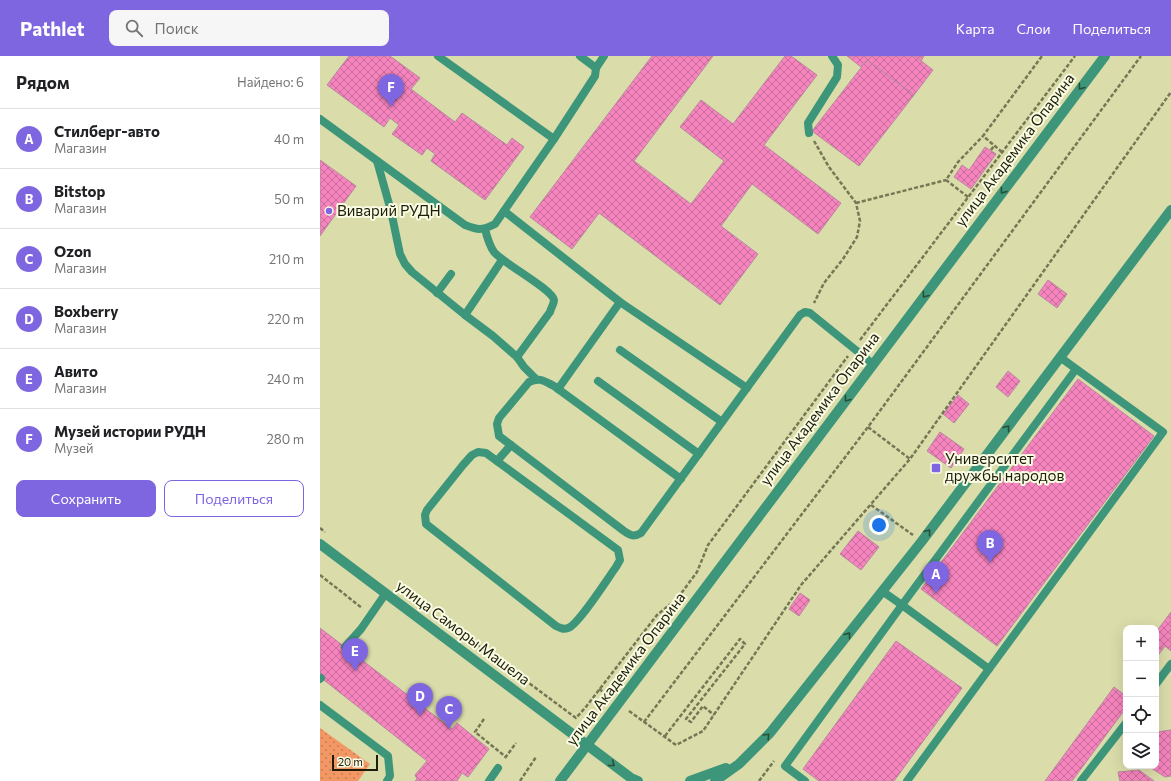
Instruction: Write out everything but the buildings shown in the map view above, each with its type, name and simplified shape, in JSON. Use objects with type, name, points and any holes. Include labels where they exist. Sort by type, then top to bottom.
[{"type":"street","name":"улица Академика Опарина","points":[[560,781],[1105,56]]},
{"type":"street","points":[[714,781],[739,764],[770,733],[922,541],[1171,210]]},
{"type":"street","name":"улица Саморы Машела","points":[[320,544],[631,778],[638,781]]},
{"type":"street","points":[[690,781],[739,764]]},
{"type":"lane","points":[[438,56],[554,139]]},
{"type":"lane","points":[[580,56],[596,68]]},
{"type":"lane","points":[[320,119],[465,225],[477,230],[485,229],[495,224],[554,139],[595,76],[596,68],[604,56]]},
{"type":"lane","points":[[808,133],[808,123],[837,78],[838,65],[832,56]]},
{"type":"lane","points":[[377,161],[391,211],[400,254],[405,264],[412,272],[493,336],[517,357],[528,373],[536,379],[544,380],[558,389],[681,479]]},
{"type":"lane","points":[[504,211],[620,302],[747,388]]},
{"type":"lane","points":[[485,229],[490,246],[494,252],[502,260],[552,295],[554,300],[550,312],[517,357]]},
{"type":"lane","points":[[465,315],[502,260]]},
{"type":"lane","points":[[438,293],[450,274]]},
{"type":"lane","points":[[558,389],[620,302]]},
{"type":"lane","points":[[536,379],[529,382],[499,418],[496,424],[499,436],[632,536],[637,536],[641,533],[681,479],[800,315],[805,312],[810,313],[873,364]]},
{"type":"lane","points":[[620,350],[722,422]]},
{"type":"lane","points":[[907,781],[1163,432],[1060,357]]},
{"type":"lane","points":[[805,781],[784,766],[1076,369]]},
{"type":"lane","points":[[598,381],[699,454]]},
{"type":"lane","points":[[497,461],[511,445]]},
{"type":"lane","points":[[478,452],[486,453],[497,461],[618,550],[620,560],[616,567],[578,619],[569,628],[563,630],[556,626],[426,524],[425,515],[427,510],[472,455],[478,452]]},
{"type":"lane","points":[[882,591],[989,669]]},
{"type":"lane","points":[[345,647],[361,629],[386,593]]},
{"type":"lane","points":[[1159,680],[1171,664]]},
{"type":"lane","points":[[320,705],[388,756],[390,776],[387,781]]},
{"type":"lane","points":[[1081,781],[1123,727]]},
{"type":"lane","points":[[489,781],[498,768]]},
{"type":"path","points":[[856,203],[946,180],[958,162],[983,136],[1042,56]]},
{"type":"path","points":[[576,718],[657,615],[677,599],[698,572],[708,545],[854,348],[1075,56]]},
{"type":"path","points":[[644,722],[868,427],[1141,56]]},
{"type":"path","points":[[629,711],[676,744],[703,731],[801,585],[910,459],[1171,92]]},
{"type":"path","points":[[808,133],[829,167],[856,203],[860,221],[857,237],[843,259],[824,283],[810,313]]},
{"type":"path","points":[[983,136],[1002,152]]},
{"type":"path","points":[[991,150],[994,146]]},
{"type":"path","points":[[946,180],[968,197]]},
{"type":"path","points":[[868,427],[910,459]]},
{"type":"path","points":[[871,505],[922,541]]},
{"type":"path","points":[[320,575],[371,615]]},
{"type":"path","points":[[665,736],[740,639],[745,644],[686,719],[691,722],[703,706],[714,715]]},
{"type":"path","points":[[599,689],[610,696]]},
{"type":"path","points":[[484,719],[475,732],[506,757]]},
{"type":"path","points":[[498,768],[516,742]]},
{"type":"path","points":[[520,781],[536,757]]},
{"type":"shaded area","points":[[320,728],[370,764],[358,781],[320,781]]},
{"type":"place","name":"Музей истории РУДН","points":[[391,107]]},
{"type":"place","name":"Виварий РУДН","points":[[329,211]]},
{"type":"place","name":"Университет дружбы народов","points":[[936,468]]},
{"type":"place","name":"Bitstop","points":[[990,563]]},
{"type":"place","name":"Стилберг-авто","points":[[936,594]]},
{"type":"place","name":"Авито","points":[[355,671]]},
{"type":"place","name":"Boxberry","points":[[420,716]]},
{"type":"place","name":"Ozon","points":[[449,729]]}]
